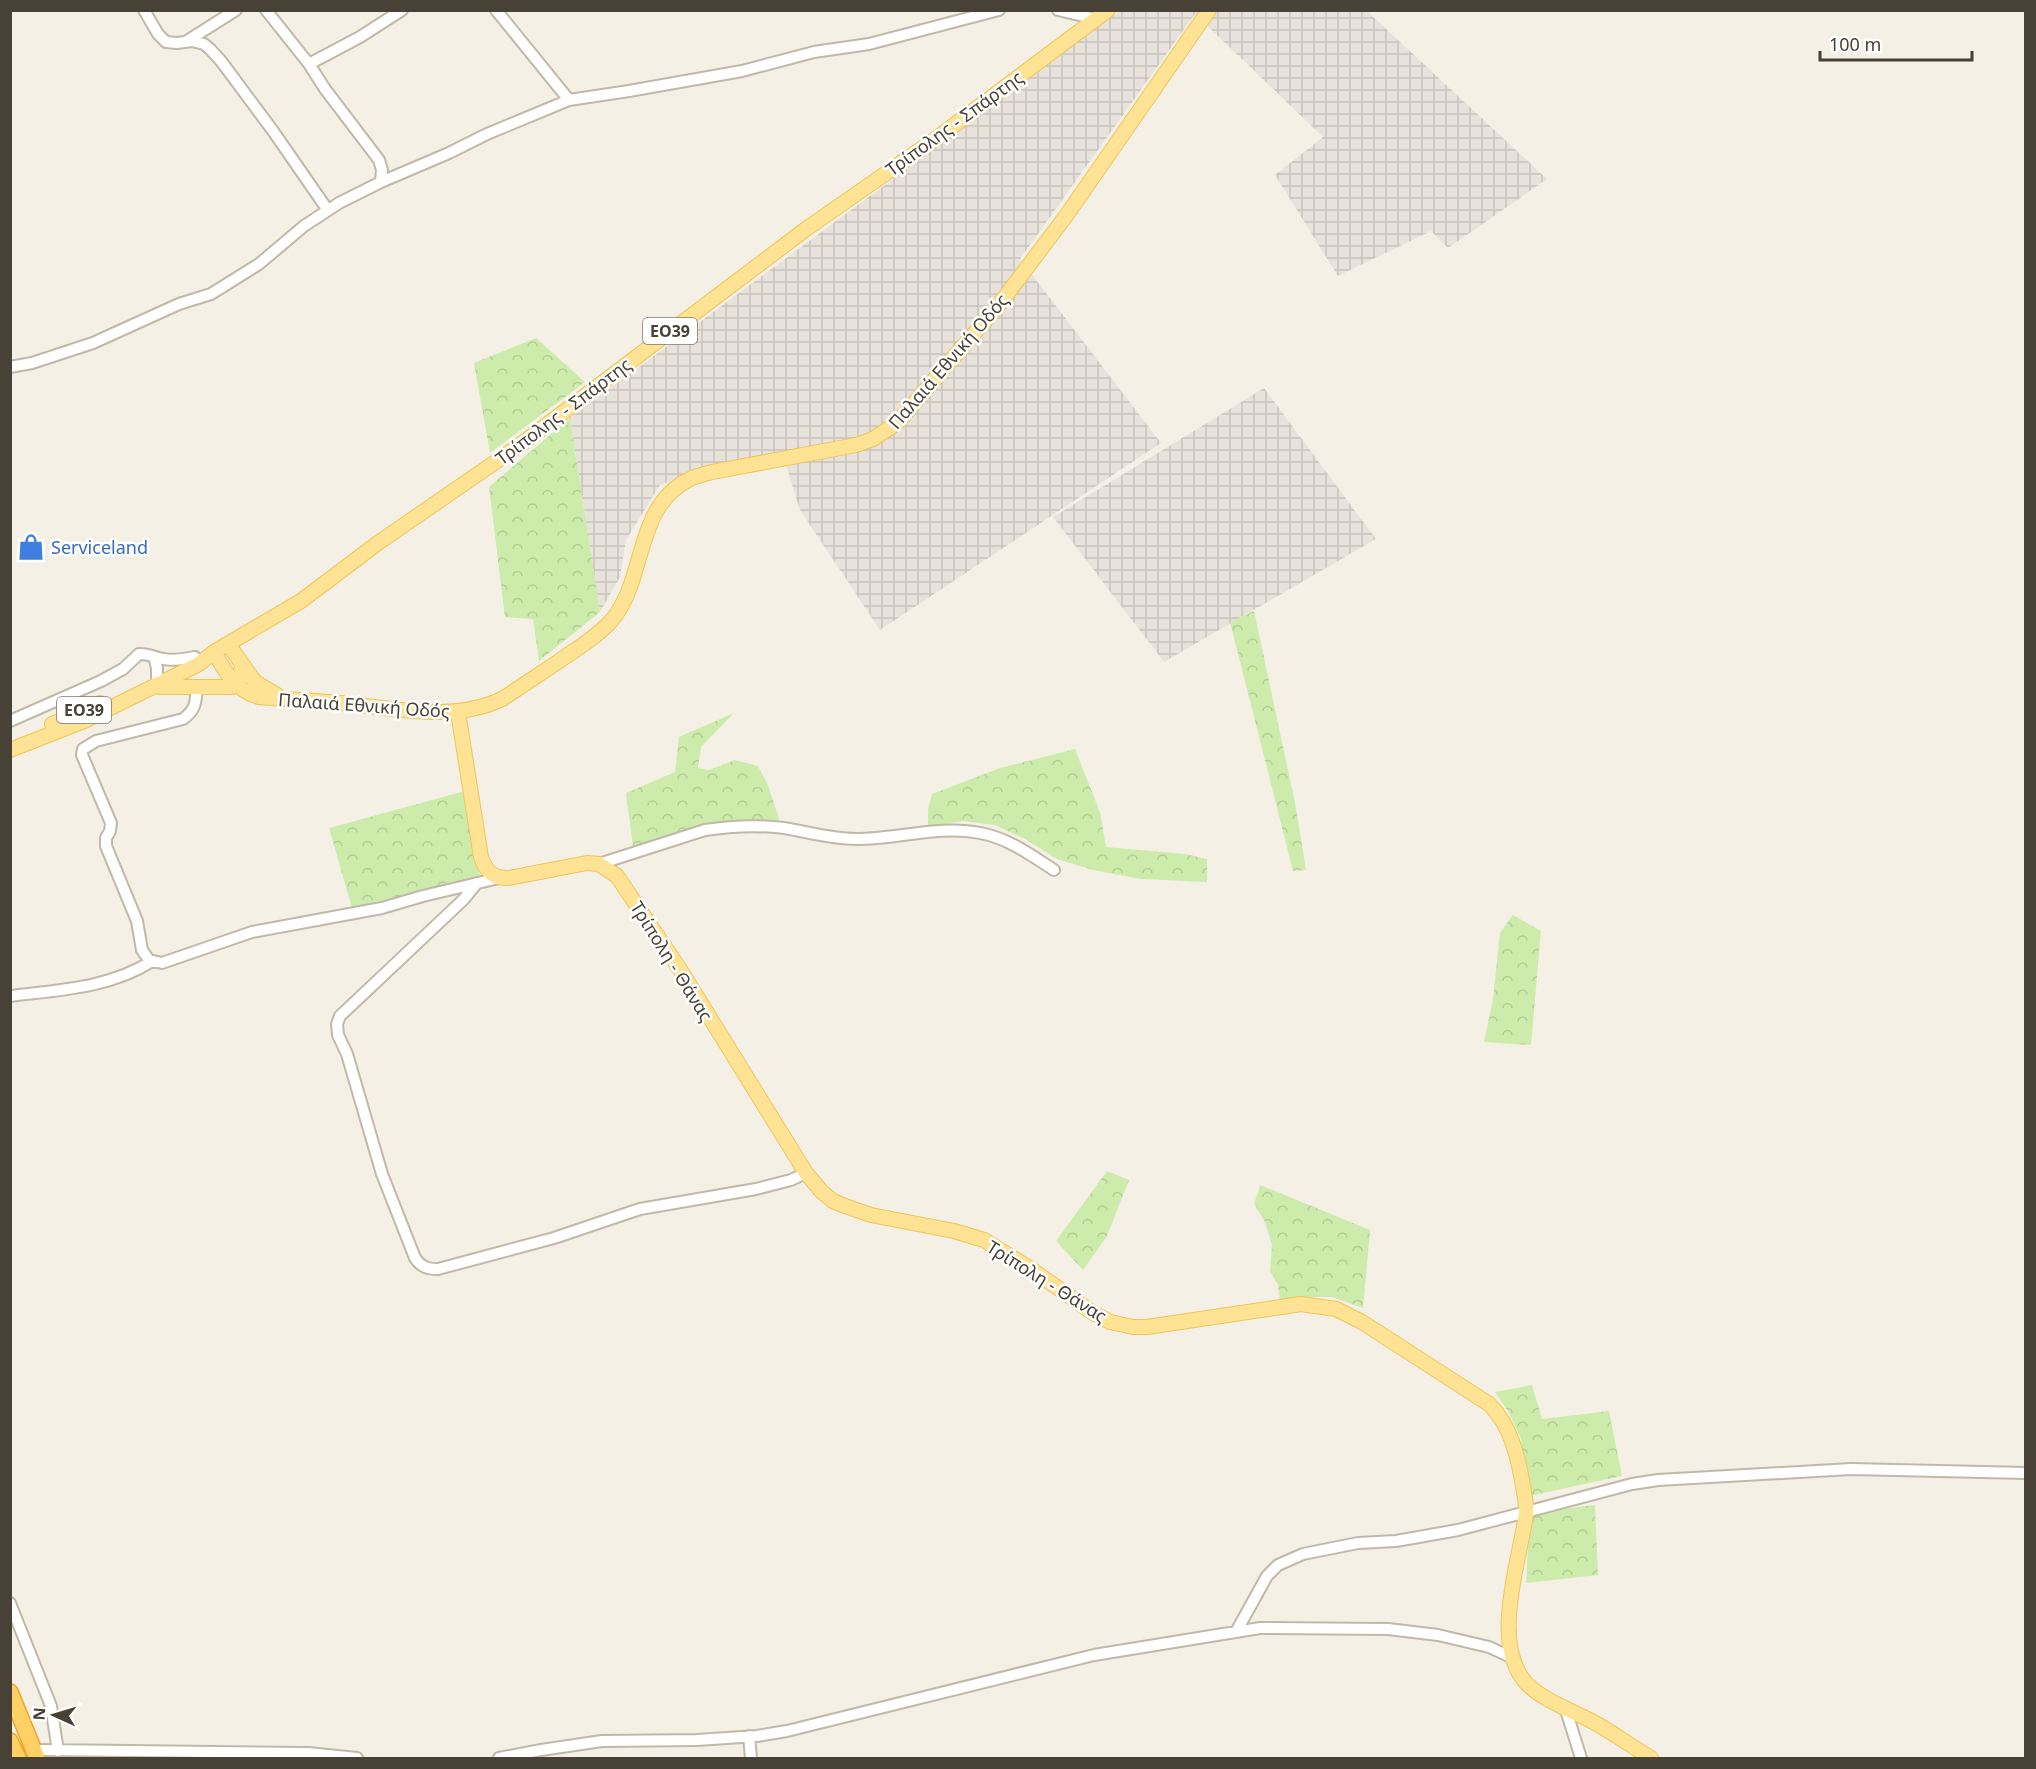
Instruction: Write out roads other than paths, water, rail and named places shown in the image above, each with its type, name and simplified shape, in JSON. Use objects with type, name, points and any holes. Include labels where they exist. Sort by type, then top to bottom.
[{"type":"highway","points":[[10,1692],[39,1754]]},
{"type":"highway","points":[[10,1741],[18,1758]]},
{"type":"main road","name":"Τρίπολης - Σπάρτης","points":[[10,740],[200,664],[214,652],[301,601],[378,543],[520,445],[806,229],[941,135],[1108,10]]},
{"type":"main road","name":"Παλαιά Εθνική Οδός","points":[[236,685],[250,694],[268,698],[282,697],[416,711],[458,712],[491,705],[580,647],[611,622],[625,602],[632,586],[643,541],[659,508],[677,488],[690,479],[712,472],[843,448],[873,439],[897,423],[1005,297],[1066,216],[1209,10]]},
{"type":"main road","points":[[228,644],[242,666],[261,687],[282,697]]},
{"type":"main road","name":"Τρίπολης - Σπάρτης","points":[[10,750],[84,721],[156,682],[195,657],[214,652]]},
{"type":"main road","points":[[214,652],[236,685]]},
{"type":"main road","points":[[156,682],[225,688],[236,685],[240,680],[242,666]]},
{"type":"main road","points":[[458,712],[481,857],[488,871],[499,878],[509,879],[587,863],[599,864]]},
{"type":"main road","name":"Τρίπολη - Θάνας","points":[[599,864],[617,876],[681,971],[806,1173],[833,1201],[870,1215],[954,1230],[984,1240],[1031,1269],[1093,1313],[1121,1325],[1147,1327],[1301,1304],[1324,1306],[1349,1314],[1477,1395],[1495,1410],[1506,1428],[1519,1460],[1527,1511],[1510,1607],[1513,1658],[1526,1682],[1536,1691],[1598,1724],[1651,1758]]},
{"type":"street","points":[[144,10],[162,39],[170,44],[187,41],[236,10]]},
{"type":"street","points":[[266,10],[309,64],[325,89],[379,160],[382,171],[381,182]]},
{"type":"street","points":[[309,64],[360,37],[402,10]]},
{"type":"street","points":[[496,10],[569,99]]},
{"type":"street","points":[[10,367],[32,363],[93,343],[168,309],[211,294],[259,264],[327,209],[381,182],[569,99],[742,71],[814,52],[869,44],[999,10]]},
{"type":"street","points":[[1058,10],[1096,19]]},
{"type":"street","points":[[187,41],[204,44],[221,61],[327,209]]},
{"type":"street","points":[[10,721],[101,681],[123,669],[139,654],[176,660],[195,657]]},
{"type":"street","points":[[154,657],[157,668],[156,682]]},
{"type":"street","points":[[197,686],[194,709],[190,714],[183,718],[96,741],[83,749],[82,755],[111,823],[110,831],[105,838],[106,846],[137,921],[142,950],[152,961],[162,963],[252,932],[382,908],[499,878]]},
{"type":"street","points":[[599,864],[705,830],[723,827],[782,828],[837,838],[858,839],[957,830],[982,833],[1003,839],[1054,870]]},
{"type":"street","points":[[477,884],[463,900],[340,1016],[337,1024],[338,1035],[347,1054],[382,1174],[419,1264],[430,1269],[438,1269],[554,1238],[640,1209],[756,1189],[791,1180],[806,1173]]},
{"type":"street","points":[[10,996],[107,982],[127,975],[152,961]]},
{"type":"street","points":[[1236,1632],[1267,1576],[1278,1565],[1303,1554],[1358,1543],[1419,1537],[1458,1530],[1632,1484],[1658,1480],[1851,1469],[2025,1473]]},
{"type":"street","points":[[10,1603],[51,1706],[58,1751]]},
{"type":"street","points":[[500,1758],[602,1741],[697,1740],[801,1729],[1094,1655],[1260,1628],[1388,1629],[1438,1635],[1471,1642],[1513,1658]]},
{"type":"street","points":[[1565,1707],[1581,1758]]},
{"type":"street","points":[[749,1736],[751,1758]]},
{"type":"street","points":[[39,1754],[58,1751],[134,1755],[308,1753],[357,1758]]},
{"type":"place","name":"Serviceland","points":[[31,547]]}]
